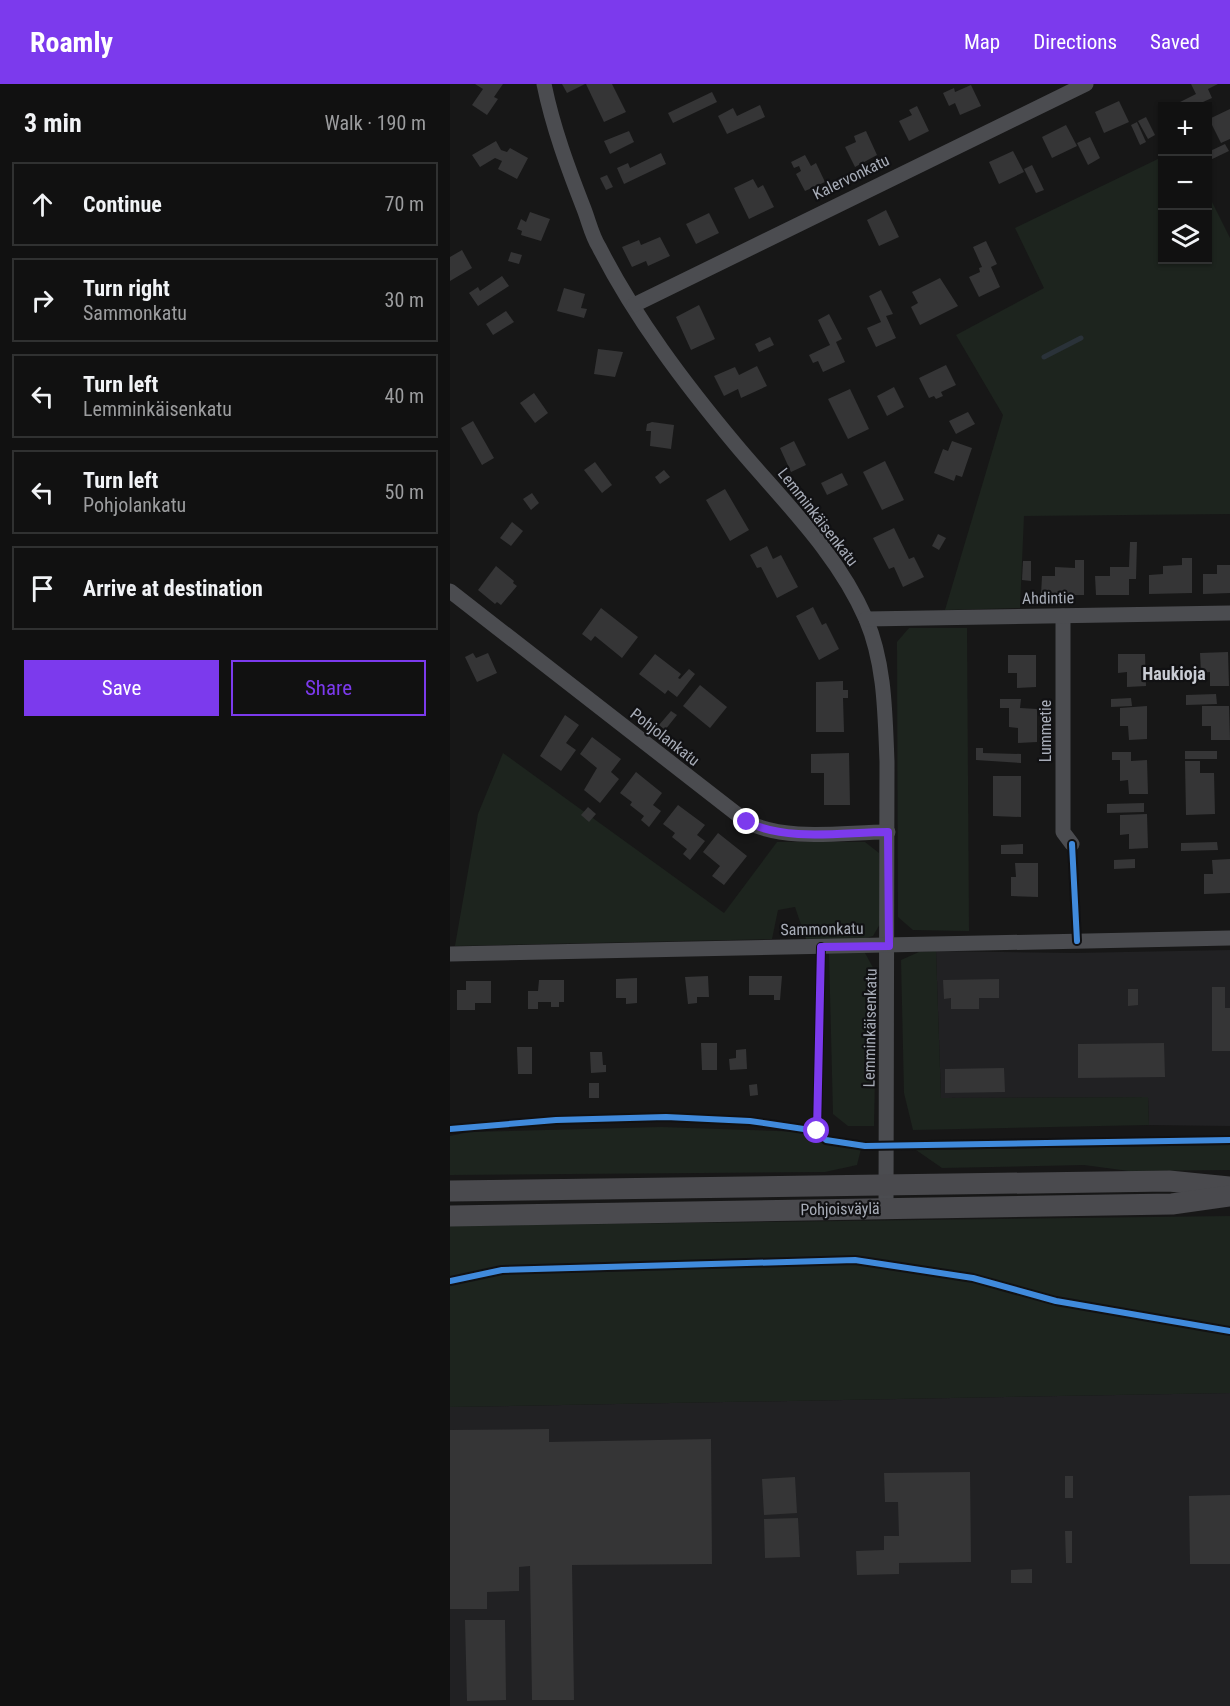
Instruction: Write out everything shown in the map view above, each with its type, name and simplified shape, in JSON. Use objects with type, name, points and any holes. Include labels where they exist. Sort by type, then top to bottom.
[{"type":"main road","name":"Pohjoisväylä","points":[[450,1191],[1169,1181],[1230,1187]]},
{"type":"main road","name":"Pohjoisväylä","points":[[450,1216],[1172,1204],[1230,1196]]},
{"type":"street","name":"Lemminkäisenkatu","points":[[544,84],[552,124],[598,247],[674,367],[708,411],[824,548],[866,619],[877,653],[884,689],[888,832],[886,1208]]},
{"type":"street","name":"Kalervonkatu","points":[[634,305],[1086,84]]},
{"type":"street","name":"Pohjolankatu","points":[[450,591],[747,822],[763,830],[784,833],[888,832]]},
{"type":"street","name":"Ahdintie","points":[[866,619],[1230,614]]},
{"type":"street","name":"Lummetie","points":[[1063,615],[1063,832],[1072,844]]},
{"type":"street","name":"Sammonkatu","points":[[450,954],[1230,938]]},
{"type":"shaded area","points":[[1158,159],[1158,264],[1212,264],[1212,202],[1230,238],[1230,514],[1024,516],[1020,608],[945,610],[1003,415],[956,335],[1044,288],[1015,228]]},
{"type":"shaded area","points":[[909,628],[967,628],[969,931],[913,930],[898,917],[897,642]]},
{"type":"shaded area","points":[[503,753],[724,913],[777,842],[865,842],[879,853],[880,924],[873,936],[863,939],[806,939],[795,907],[778,910],[772,939],[455,946],[478,814]]},
{"type":"shaded area","points":[[1230,950],[1230,1126],[1149,1125],[1148,1097],[941,1098],[936,951],[1074,953]]},
{"type":"shaded area","points":[[936,951],[941,1098],[1148,1097],[1149,1125],[913,1130],[904,1093],[901,960],[919,952]]},
{"type":"shaded area","points":[[829,953],[865,953],[877,975],[874,1126],[848,1126],[833,1114]]},
{"type":"shaded area","points":[[661,1127],[808,1132],[826,1144],[861,1149],[857,1165],[825,1172],[450,1175],[450,1136],[469,1132]]},
{"type":"shaded area","points":[[1230,1145],[1230,1170],[1129,1171],[1084,1165],[942,1168],[916,1150]]},
{"type":"shaded area","points":[[1230,1216],[1230,1393],[450,1407],[450,1226]]},
{"type":"shaded area","points":[[1230,1393],[1230,1706],[450,1706],[450,1407]]},
{"type":"building","points":[[475,84],[503,84],[494,97],[498,99],[487,115],[472,105],[483,89]]},
{"type":"building","points":[[562,84],[585,84],[567,93]]},
{"type":"building","points":[[586,84],[612,84],[626,112],[604,122]]},
{"type":"building","points":[[1191,84],[1218,84],[1208,89],[1212,98],[1203,102],[1180,102],[1196,94]]},
{"type":"building","points":[[971,85],[981,106],[960,115],[955,103],[949,106],[943,93],[954,88],[955,92]]},
{"type":"building","points":[[712,92],[717,102],[673,123],[668,113]]},
{"type":"building","points":[[1119,101],[1129,122],[1104,133],[1095,112]]},
{"type":"building","points":[[760,105],[765,117],[727,134],[718,116],[733,108],[737,116]]},
{"type":"building","points":[[917,106],[929,131],[909,141],[899,121],[912,115],[909,110]]},
{"type":"building","points":[[1230,109],[1230,139],[1221,143],[1212,125],[1212,118]]},
{"type":"building","points":[[1146,117],[1155,135],[1148,139],[1138,121]]},
{"type":"building","points":[[1137,122],[1146,142],[1140,145],[1131,125]]},
{"type":"building","points":[[1066,125],[1077,146],[1052,158],[1042,137]]},
{"type":"building","points":[[629,131],[634,142],[610,154],[604,141]]},
{"type":"building","points":[[866,131],[877,155],[855,167],[845,147],[856,142],[854,136]]},
{"type":"building","points":[[1090,137],[1100,158],[1088,165],[1077,143]]},
{"type":"building","points":[[496,141],[501,150],[507,152],[510,148],[528,158],[517,179],[498,169],[502,161],[495,158],[480,167],[472,155]]},
{"type":"building","points":[[1225,144],[1229,151],[1212,159],[1212,150]]},
{"type":"building","points":[[1013,151],[1024,172],[999,184],[989,162]]},
{"type":"building","points":[[661,153],[666,164],[624,184],[617,168],[628,163],[630,168]]},
{"type":"building","points":[[805,155],[811,166],[816,163],[825,182],[805,191],[796,174],[801,171],[799,166],[794,168],[791,162]]},
{"type":"building","points":[[1032,165],[1044,190],[1036,193],[1024,169]]},
{"type":"building","points":[[607,175],[613,187],[606,190],[600,178]]},
{"type":"building","points":[[753,179],[758,188],[763,185],[774,207],[749,219],[734,188]]},
{"type":"building","points":[[886,210],[899,237],[879,246],[867,220]]},
{"type":"building","points":[[530,212],[550,219],[541,241],[521,235],[522,231],[517,229],[521,219],[526,222]]},
{"type":"building","points":[[709,213],[719,233],[696,244],[686,224]]},
{"type":"building","points":[[660,237],[670,256],[648,266],[646,261],[632,267],[622,247],[639,240],[641,245]]},
{"type":"building","points":[[986,241],[997,264],[991,267],[1000,287],[979,297],[969,277],[980,272],[979,268],[982,267],[973,247]]},
{"type":"building","points":[[462,250],[472,268],[450,281],[450,257]]},
{"type":"building","points":[[511,252],[522,255],[519,264],[508,261]]},
{"type":"building","points":[[502,276],[509,286],[478,306],[469,293],[478,287],[480,291]]},
{"type":"building","points":[[940,278],[958,306],[920,325],[911,307],[918,303],[912,292]]},
{"type":"building","points":[[564,288],[585,294],[581,308],[587,309],[584,318],[557,311]]},
{"type":"building","points":[[881,290],[893,314],[886,316],[896,338],[876,347],[867,328],[881,322],[869,296]]},
{"type":"building","points":[[699,305],[715,339],[691,350],[676,317]]},
{"type":"building","points":[[506,311],[514,322],[493,335],[486,324]]},
{"type":"building","points":[[829,314],[842,339],[836,342],[845,362],[823,372],[818,361],[813,363],[809,355],[830,345],[818,320]]},
{"type":"building","points":[[770,337],[774,345],[759,352],[755,344]]},
{"type":"building","points":[[598,349],[623,352],[615,377],[594,374]]},
{"type":"building","points":[[946,365],[956,385],[941,392],[943,396],[936,399],[934,396],[929,398],[919,378]]},
{"type":"building","points":[[757,366],[767,386],[741,398],[738,389],[724,396],[714,376],[735,367],[739,375]]},
{"type":"building","points":[[894,387],[904,407],[887,416],[877,396]]},
{"type":"building","points":[[850,389],[869,429],[848,439],[828,399]]},
{"type":"building","points":[[534,393],[548,413],[535,423],[520,403]]},
{"type":"building","points":[[968,412],[975,424],[956,434],[949,421]]},
{"type":"building","points":[[473,421],[494,458],[482,465],[461,428]]},
{"type":"building","points":[[652,422],[674,425],[671,449],[650,446],[651,431],[646,431],[647,424]]},
{"type":"building","points":[[794,441],[806,465],[791,472],[780,448]]},
{"type":"building","points":[[952,441],[972,448],[962,477],[956,475],[954,481],[934,473],[943,449],[948,451]]},
{"type":"building","points":[[885,461],[904,500],[882,510],[863,472]]},
{"type":"building","points":[[595,462],[612,485],[602,493],[584,470]]},
{"type":"building","points":[[664,470],[670,477],[660,484],[655,477]]},
{"type":"building","points":[[842,473],[848,485],[827,495],[821,483]]},
{"type":"building","points":[[725,489],[749,530],[730,541],[706,500]]},
{"type":"building","points":[[532,493],[539,503],[531,510],[523,499]]},
{"type":"building","points":[[512,522],[523,531],[511,546],[500,538]]},
{"type":"building","points":[[894,528],[909,559],[914,557],[924,577],[903,587],[894,567],[889,569],[873,538]]},
{"type":"building","points":[[938,534],[946,538],[939,550],[932,546]]},
{"type":"building","points":[[1130,542],[1137,542],[1136,579],[1129,579],[1129,595],[1096,595],[1095,576],[1110,576],[1110,567],[1129,567]]},
{"type":"building","points":[[767,546],[773,559],[781,555],[798,587],[777,598],[761,567],[757,568],[750,555]]},
{"type":"building","points":[[1182,558],[1192,558],[1192,593],[1149,594],[1149,575],[1163,574],[1163,566],[1182,565]]},
{"type":"building","points":[[1075,560],[1084,560],[1084,595],[1041,595],[1042,576],[1055,576],[1055,567],[1075,568]]},
{"type":"building","points":[[1023,561],[1031,561],[1031,581],[1022,580]]},
{"type":"building","points":[[1217,565],[1230,565],[1230,593],[1203,594],[1203,574],[1217,574]]},
{"type":"building","points":[[496,566],[517,586],[501,605],[497,602],[495,604],[478,590]]},
{"type":"building","points":[[813,607],[822,625],[826,623],[839,649],[819,660],[796,616]]},
{"type":"building","points":[[601,608],[638,637],[622,658],[595,636],[591,641],[582,634]]},
{"type":"building","points":[[1228,652],[1229,686],[1210,686],[1210,672],[1201,673],[1200,653]]},
{"type":"building","points":[[473,653],[476,658],[488,653],[497,673],[477,682],[465,657]]},
{"type":"building","points":[[655,654],[681,674],[678,678],[680,679],[689,669],[695,674],[677,697],[668,690],[665,694],[639,674]]},
{"type":"building","points":[[1118,654],[1145,654],[1146,686],[1127,687],[1127,672],[1118,673]]},
{"type":"building","points":[[1008,655],[1036,655],[1036,687],[1017,688],[1017,673],[1008,673]]},
{"type":"building","points":[[843,681],[843,690],[848,690],[848,698],[843,698],[844,732],[816,732],[816,682]]},
{"type":"building","points":[[700,685],[727,707],[710,728],[683,706]]},
{"type":"building","points":[[1216,694],[1217,704],[1186,705],[1186,695]]},
{"type":"building","points":[[1131,698],[1132,706],[1111,707],[1111,699]]},
{"type":"building","points":[[1000,699],[1021,699],[1020,708],[1037,709],[1037,742],[1018,743],[1018,728],[1009,727],[1009,708],[1000,708]]},
{"type":"building","points":[[1147,706],[1147,739],[1129,740],[1128,726],[1120,726],[1120,708]]},
{"type":"building","points":[[1202,706],[1229,706],[1230,740],[1211,740],[1211,726],[1202,726]]},
{"type":"building","points":[[671,711],[677,715],[665,730],[659,725]]},
{"type":"building","points":[[565,715],[579,725],[566,743],[576,750],[561,771],[540,756]]},
{"type":"building","points":[[592,737],[621,759],[611,772],[619,779],[600,803],[584,790],[597,768],[580,754]]},
{"type":"building","points":[[976,748],[983,748],[983,753],[1021,754],[1021,763],[976,760]]},
{"type":"building","points":[[1185,751],[1217,751],[1217,759],[1185,759]]},
{"type":"building","points":[[1112,752],[1131,752],[1131,761],[1147,760],[1148,794],[1129,794],[1128,780],[1120,781],[1120,760],[1112,760]]},
{"type":"building","points":[[849,753],[850,805],[824,805],[824,773],[811,773],[811,754]]},
{"type":"building","points":[[1185,761],[1200,761],[1200,773],[1214,773],[1215,814],[1186,815]]},
{"type":"building","points":[[636,772],[662,793],[653,805],[661,811],[649,827],[641,820],[644,816],[630,805],[632,802],[620,793]]},
{"type":"building","points":[[993,776],[1021,776],[1021,817],[993,816]]},
{"type":"building","points":[[1144,803],[1144,812],[1107,813],[1107,804]]},
{"type":"building","points":[[678,805],[705,825],[697,835],[705,841],[690,860],[683,854],[687,849],[672,837],[675,833],[663,824]]},
{"type":"building","points":[[588,807],[596,814],[589,822],[581,815]]},
{"type":"building","points":[[1147,814],[1148,848],[1129,849],[1129,834],[1120,835],[1120,815]]},
{"type":"building","points":[[718,833],[747,856],[724,885],[712,876],[720,866],[703,852]]},
{"type":"building","points":[[1217,842],[1218,850],[1181,851],[1181,843]]},
{"type":"building","points":[[1023,844],[1023,854],[1001,854],[1001,845]]},
{"type":"building","points":[[1135,859],[1135,868],[1114,869],[1114,860]]},
{"type":"building","points":[[1230,859],[1230,893],[1204,894],[1204,874],[1213,874],[1212,860]]},
{"type":"building","points":[[1015,863],[1038,863],[1038,897],[1011,896],[1011,877],[1016,877]]},
{"type":"building","points":[[708,976],[709,997],[697,997],[697,1003],[688,1004],[685,977]]},
{"type":"building","points":[[749,976],[782,976],[780,1000],[774,1000],[774,995],[749,995]]},
{"type":"building","points":[[637,978],[637,1003],[626,1004],[626,998],[616,998],[616,979]]},
{"type":"building","points":[[999,979],[999,998],[979,998],[979,1009],[951,1009],[951,998],[944,999],[943,980]]},
{"type":"building","points":[[539,980],[564,980],[564,1002],[559,1002],[559,1007],[551,1007],[551,1002],[538,1002],[538,1009],[528,1009],[528,991],[538,991]]},
{"type":"building","points":[[466,981],[491,981],[491,1003],[475,1003],[475,1010],[457,1010],[457,990],[466,990]]},
{"type":"building","points":[[1212,987],[1225,987],[1225,1008],[1230,1008],[1230,1051],[1212,1051]]},
{"type":"building","points":[[1128,989],[1138,989],[1138,1005],[1128,1006]]},
{"type":"building","points":[[701,1043],[717,1043],[717,1070],[702,1070]]},
{"type":"building","points":[[1164,1043],[1165,1077],[1078,1078],[1078,1044]]},
{"type":"building","points":[[517,1047],[532,1047],[532,1074],[518,1074]]},
{"type":"building","points":[[746,1049],[747,1069],[730,1070],[729,1059],[736,1058],[736,1050]]},
{"type":"building","points":[[590,1052],[602,1052],[606,1072],[591,1073]]},
{"type":"building","points":[[1004,1068],[1005,1092],[945,1093],[945,1069]]},
{"type":"building","points":[[589,1083],[599,1083],[599,1098],[589,1098]]},
{"type":"building","points":[[757,1084],[758,1095],[750,1096],[749,1085]]},
{"type":"building","points":[[549,1429],[549,1442],[711,1439],[712,1564],[572,1565],[574,1700],[532,1700],[530,1566],[519,1567],[519,1591],[487,1592],[487,1609],[450,1609],[450,1430]]},
{"type":"building","points":[[970,1472],[971,1562],[899,1563],[899,1574],[857,1575],[856,1551],[884,1550],[884,1536],[899,1536],[898,1502],[885,1502],[884,1473]]},
{"type":"building","points":[[1065,1476],[1073,1476],[1073,1498],[1065,1498]]},
{"type":"building","points":[[795,1477],[797,1513],[764,1515],[762,1479]]},
{"type":"building","points":[[1230,1495],[1230,1564],[1190,1564],[1189,1496]]},
{"type":"building","points":[[798,1518],[800,1557],[765,1558],[764,1519]]},
{"type":"building","points":[[1065,1531],[1072,1531],[1072,1563],[1066,1563]]},
{"type":"building","points":[[1032,1569],[1032,1583],[1011,1583],[1011,1570]]},
{"type":"building","points":[[465,1620],[505,1620],[506,1700],[467,1701]]},
{"type":"waterway","points":[[1044,357],[1081,338]]},
{"type":"cycle path","points":[[1072,844],[1077,941]]},
{"type":"cycle path","points":[[817,1131],[821,947]]},
{"type":"cycle path","points":[[450,1129],[556,1120],[666,1117],[750,1121],[817,1131],[826,1140],[865,1146],[1230,1140]]},
{"type":"cycle path","points":[[450,1281],[502,1270],[855,1260],[973,1278],[1056,1301],[1230,1331]]},
{"type":"district","name":"Haukioja","points":[[1174,673]]},
{"type":"route","points":[[747,822],[763,830],[784,833],[888,832],[889,946],[821,947],[817,1131]]}]
